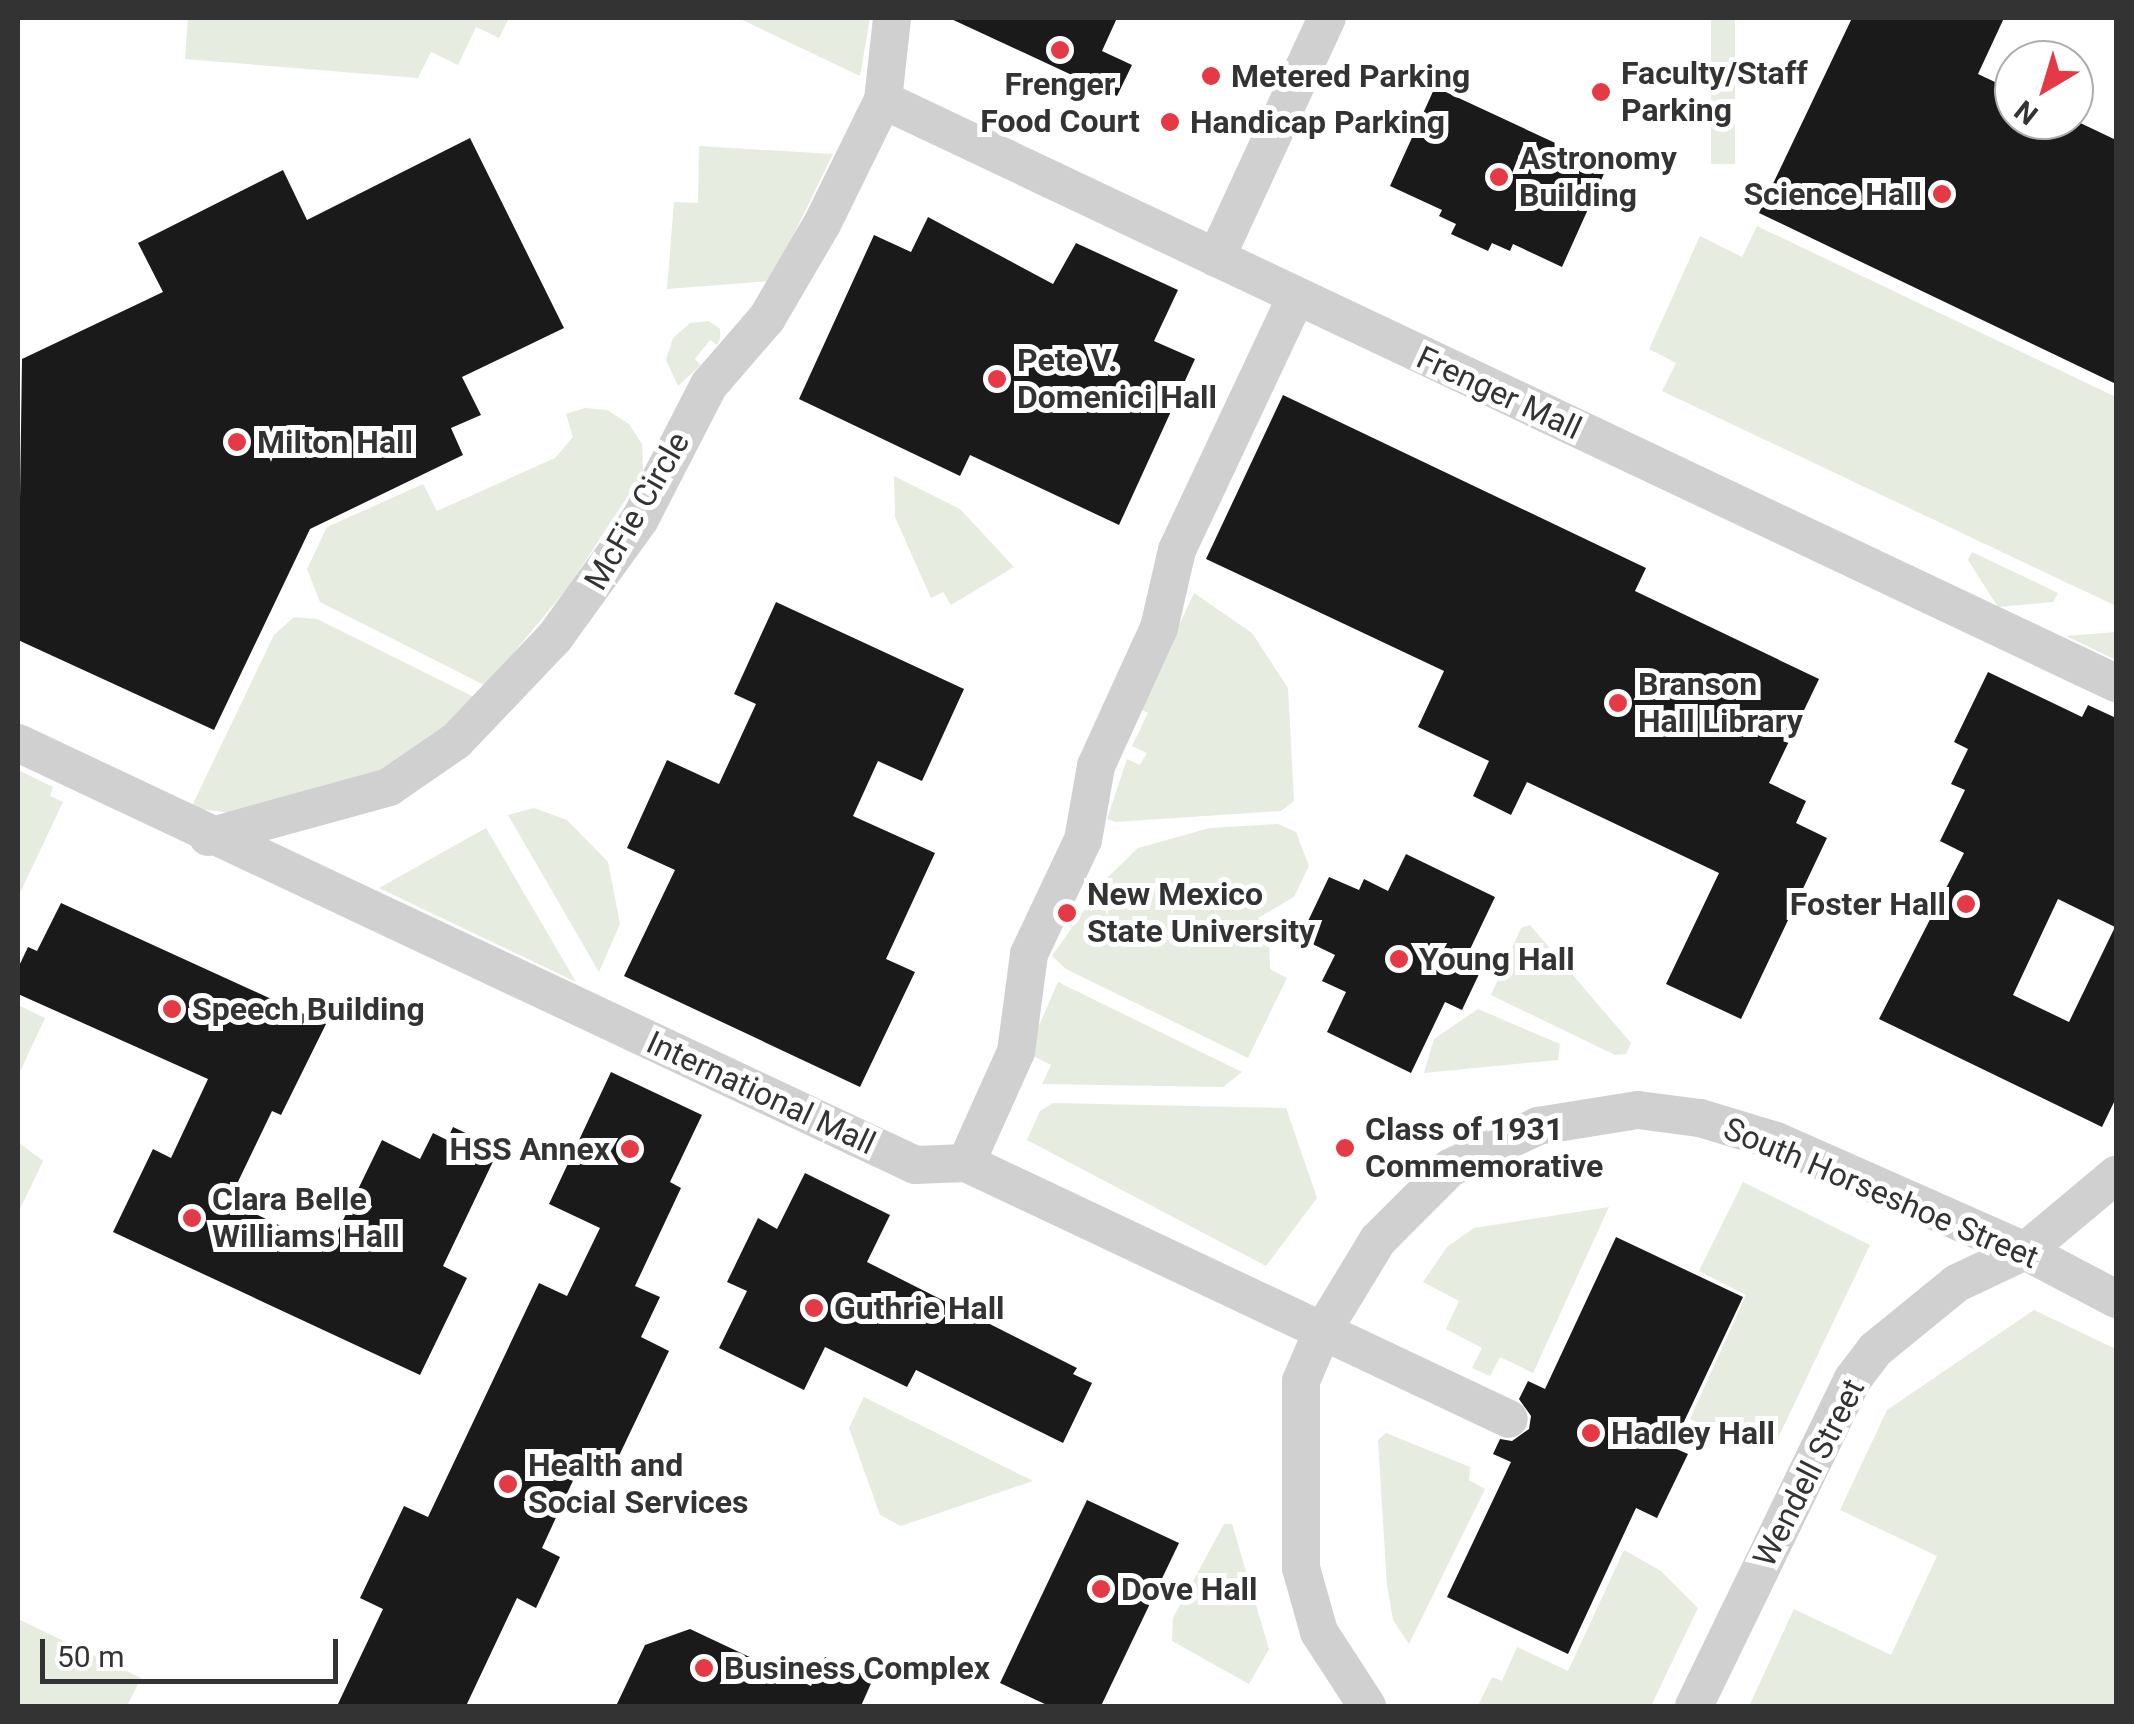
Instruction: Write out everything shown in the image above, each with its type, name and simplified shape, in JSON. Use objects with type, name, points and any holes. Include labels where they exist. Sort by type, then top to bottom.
[{"type":"street","name":"McFie Circle","points":[[208,836],[389,787],[456,741],[543,650],[640,520],[709,385],[767,318],[883,100],[892,18]]},
{"type":"street","points":[[1216,258],[1327,18]]},
{"type":"street","name":"Frenger Mall","points":[[883,100],[2116,683]]},
{"type":"street","points":[[966,1162],[1016,1052],[1029,954],[1083,840],[1096,766],[1160,628],[1177,550],[1296,297]]},
{"type":"street","name":"International Mall","points":[[18,743],[208,836],[914,1165],[966,1162],[1509,1419]]},
{"type":"street","name":"South Horseshoe Street","points":[[1366,1706],[1320,1632],[1301,1568],[1302,1381],[1322,1332],[1378,1240],[1450,1168],[1538,1126],[1638,1110],[1700,1118],[1776,1142],[2025,1250],[2116,1299]]},
{"type":"street","name":"Wendell Street","points":[[1694,1706],[1853,1379],[1876,1349],[1957,1282],[2025,1250],[2116,1175]]},
{"type":"shaded area","points":[[188,18],[509,18],[499,38],[476,27],[458,65],[431,52],[418,78],[185,59]]},
{"type":"shaded area","points":[[738,18],[870,18],[860,76]]},
{"type":"shaded area","points":[[1711,18],[1735,18],[1735,164],[1711,164]]},
{"type":"shaded area","points":[[699,146],[833,154],[771,281],[667,289],[674,202],[698,203]]},
{"type":"shaded area","points":[[1757,226],[2116,397],[2116,606],[1662,391],[1676,363],[1649,349],[1700,236],[1742,257]]},
{"type":"shaded area","points":[[709,321],[720,329],[720,339],[717,345],[710,340],[695,359],[701,365],[678,386],[666,360],[673,338],[690,323]]},
{"type":"shaded area","points":[[585,408],[607,410],[629,424],[642,444],[643,473],[569,586],[486,686],[320,602],[307,569],[327,527],[423,484],[437,511],[555,458],[573,437],[566,414]]},
{"type":"shaded area","points":[[894,476],[960,509],[1014,567],[951,605],[943,592],[931,598],[895,517]]},
{"type":"shaded area","points":[[1972,552],[2058,593],[2053,602],[1998,607],[1968,560]]},
{"type":"shaded area","points":[[1194,593],[1252,633],[1288,688],[1294,801],[1281,811],[1115,822],[1107,819],[1127,759],[1140,765],[1147,753],[1132,746],[1148,713],[1140,709]]},
{"type":"shaded area","points":[[294,617],[317,619],[474,697],[436,734],[379,772],[232,813],[191,808],[274,635]]},
{"type":"shaded area","points":[[2116,632],[2116,660],[2066,636]]},
{"type":"shaded area","points":[[18,770],[53,787],[50,796],[63,802],[18,897]]},
{"type":"shaded area","points":[[534,808],[567,820],[608,862],[620,924],[599,972],[508,815]]},
{"type":"shaded area","points":[[1278,824],[1296,832],[1309,866],[1294,897],[1258,918],[1269,940],[1270,969],[1287,978],[1248,1058],[1066,969],[1052,956],[1105,880],[1138,848],[1210,828]]},
{"type":"shaded area","points":[[486,828],[576,982],[379,888]]},
{"type":"shaded area","points":[[1530,925],[1631,1043],[1626,1054],[1615,1055],[1491,995],[1521,928]]},
{"type":"shaded area","points":[[1058,982],[1242,1072],[1223,1087],[1042,1084],[1051,1065],[1027,1053]]},
{"type":"shaded area","points":[[18,1005],[45,1018],[18,1076]]},
{"type":"shaded area","points":[[1478,1009],[1560,1044],[1558,1060],[1424,1073],[1434,1039]]},
{"type":"shaded area","points":[[1053,1103],[1286,1108],[1317,1198],[1266,1266],[1027,1140],[1040,1111]]},
{"type":"shaded area","points":[[18,1142],[43,1161],[18,1213]]},
{"type":"shaded area","points":[[1743,1182],[1870,1245],[1778,1438],[1758,1427],[1722,1432],[1690,1419],[1746,1295],[1699,1271]]},
{"type":"shaded area","points":[[1609,1207],[1533,1373],[1500,1357],[1490,1376],[1472,1368],[1482,1348],[1446,1329],[1459,1301],[1423,1282],[1447,1247],[1474,1228]]},
{"type":"shaded area","points":[[2034,1310],[2116,1349],[2116,1706],[1749,1706],[1794,1609],[1891,1655],[1937,1556],[1840,1510],[1887,1410]]},
{"type":"shaded area","points":[[864,1397],[1033,1481],[901,1526],[880,1515],[849,1428]]},
{"type":"shaded area","points":[[1386,1433],[1470,1467],[1469,1480],[1485,1489],[1409,1644],[1393,1620],[1387,1585],[1378,1440]]},
{"type":"shaded area","points":[[1224,1524],[1232,1524],[1269,1649],[1249,1684],[1172,1641],[1173,1618]]},
{"type":"shaded area","points":[[1624,1550],[1661,1571],[1698,1608],[1651,1706],[1478,1706],[1492,1677],[1502,1681],[1517,1647],[1568,1671]]},
{"type":"shaded area","points":[[18,1619],[141,1678],[127,1706],[18,1706]]},
{"type":"building","name":"Frenger Food Court","points":[[949,18],[1117,18],[1102,51],[1132,65],[1117,96]]},
{"type":"building","name":"Science Hall","points":[[1852,18],[2004,18],[1978,74],[1994,82],[1994,140],[2094,140],[2094,130],[2116,140],[2116,384],[1759,213]]},
{"type":"building","name":"Astronomy Building","points":[[1435,87],[1607,167],[1562,267],[1513,244],[1510,251],[1492,243],[1488,251],[1451,234],[1456,224],[1439,216],[1442,210],[1390,186]]},
{"type":"building","name":"Milton Hall","points":[[470,138],[564,328],[462,377],[481,415],[451,428],[463,455],[310,529],[214,730],[18,640],[22,359],[163,292],[138,243],[283,170],[307,220]]},
{"type":"building","name":"Pete V. Domenici Hall","points":[[928,217],[1053,284],[1076,243],[1178,290],[1154,341],[1195,359],[1119,525],[970,455],[960,476],[799,399],[874,235],[911,252]]},
{"type":"building","name":"Branson Hall Library","points":[[1283,395],[1646,568],[1635,591],[1819,679],[1769,783],[1806,801],[1796,823],[1827,838],[1741,1019],[1666,984],[1719,873],[1527,782],[1511,815],[1473,796],[1489,761],[1418,727],[1444,671],[1206,559]]},
{"type":"building","points":[[776,602],[964,689],[922,781],[878,761],[853,816],[935,853],[886,959],[915,972],[860,1087],[624,976],[675,870],[627,848],[667,760],[719,784],[756,704],[734,694]]},
{"type":"building","name":"Foster Hall","points":[[1988,672],[2082,717],[2088,705],[2116,718],[2116,1098],[2102,1127],[1879,1019],[1964,853],[1940,841],[1965,790],[1951,784],[1968,749],[1954,742]],"holes":[[[2058,899],[2115,927],[2069,1022],[2013,995]]]},
{"type":"building","name":"Young Hall","points":[[1406,854],[1495,897],[1463,964],[1480,972],[1462,1010],[1445,1002],[1411,1073],[1327,1032],[1346,992],[1322,981],[1335,955],[1300,938],[1329,877],[1359,890],[1364,879],[1388,891]]},
{"type":"building","name":"Clara Belle Williams Hall","points":[[61,903],[326,1024],[281,1115],[272,1111],[235,1188],[243,1191],[237,1205],[329,1249],[382,1140],[420,1159],[433,1133],[447,1140],[453,1127],[499,1149],[443,1266],[467,1278],[420,1375],[113,1232],[153,1149],[171,1158],[208,1079],[18,994],[18,968],[28,947],[37,951]]},
{"type":"building","name":"Health and Social Services","points":[[611,1072],[702,1115],[670,1182],[681,1188],[635,1286],[660,1297],[641,1337],[669,1351],[616,1462],[588,1448],[542,1548],[560,1557],[536,1608],[517,1598],[466,1706],[337,1706],[383,1609],[360,1598],[404,1506],[428,1517],[539,1283],[567,1296],[600,1228],[549,1204]]},
{"type":"building","name":"Guthrie Hall","points":[[805,1173],[890,1215],[867,1262],[1077,1368],[1073,1374],[1092,1383],[1063,1443],[916,1370],[907,1387],[825,1347],[804,1390],[719,1348],[747,1291],[727,1282],[758,1218],[777,1229]]},
{"type":"building","name":"Hadley Hall","points":[[1616,1237],[1743,1297],[1672,1447],[1688,1454],[1657,1518],[1636,1508],[1568,1654],[1447,1597],[1511,1462],[1493,1454],[1500,1439],[1512,1441],[1529,1429],[1531,1416],[1519,1399],[1528,1381],[1545,1389]]},
{"type":"building","name":"Dove Hall","points":[[1087,1500],[1179,1543],[1101,1706],[1049,1706],[1000,1683]]},
{"type":"building","name":"Business Complex","points":[[690,1629],[811,1686],[825,1657],[873,1679],[861,1706],[616,1706],[645,1645]]},
{"type":"place","name":"Frenger Food Court","points":[[1060,50]]},
{"type":"place","name":"Metered Parking","points":[[1211,76]]},
{"type":"place","name":"Faculty/Staff Parking","points":[[1601,92]]},
{"type":"place","name":"Handicap Parking","points":[[1170,122]]},
{"type":"place","name":"Astronomy Building","points":[[1499,177]]},
{"type":"place","name":"Science Hall","points":[[1942,194]]},
{"type":"place","name":"Pete V. Domenici Hall","points":[[997,379]]},
{"type":"place","name":"Milton Hall","points":[[237,442]]},
{"type":"place","name":"Branson Hall Library","points":[[1618,703]]},
{"type":"place","name":"Foster Hall","points":[[1966,904]]},
{"type":"place","name":"New Mexico State University","points":[[1067,913]]},
{"type":"place","name":"Young Hall","points":[[1399,959]]},
{"type":"place","name":"Speech Building","points":[[172,1009]]},
{"type":"place","name":"Class of 1931 Commemorative","points":[[1345,1148]]},
{"type":"place","name":"HSS Annex","points":[[630,1149]]},
{"type":"place","name":"Clara Belle Williams Hall","points":[[192,1218]]},
{"type":"place","name":"Guthrie Hall","points":[[814,1308]]},
{"type":"place","name":"Hadley Hall","points":[[1591,1433]]},
{"type":"place","name":"Health and Social Services","points":[[508,1484]]},
{"type":"place","name":"Dove Hall","points":[[1101,1589]]},
{"type":"place","name":"Business Complex","points":[[704,1668]]}]
